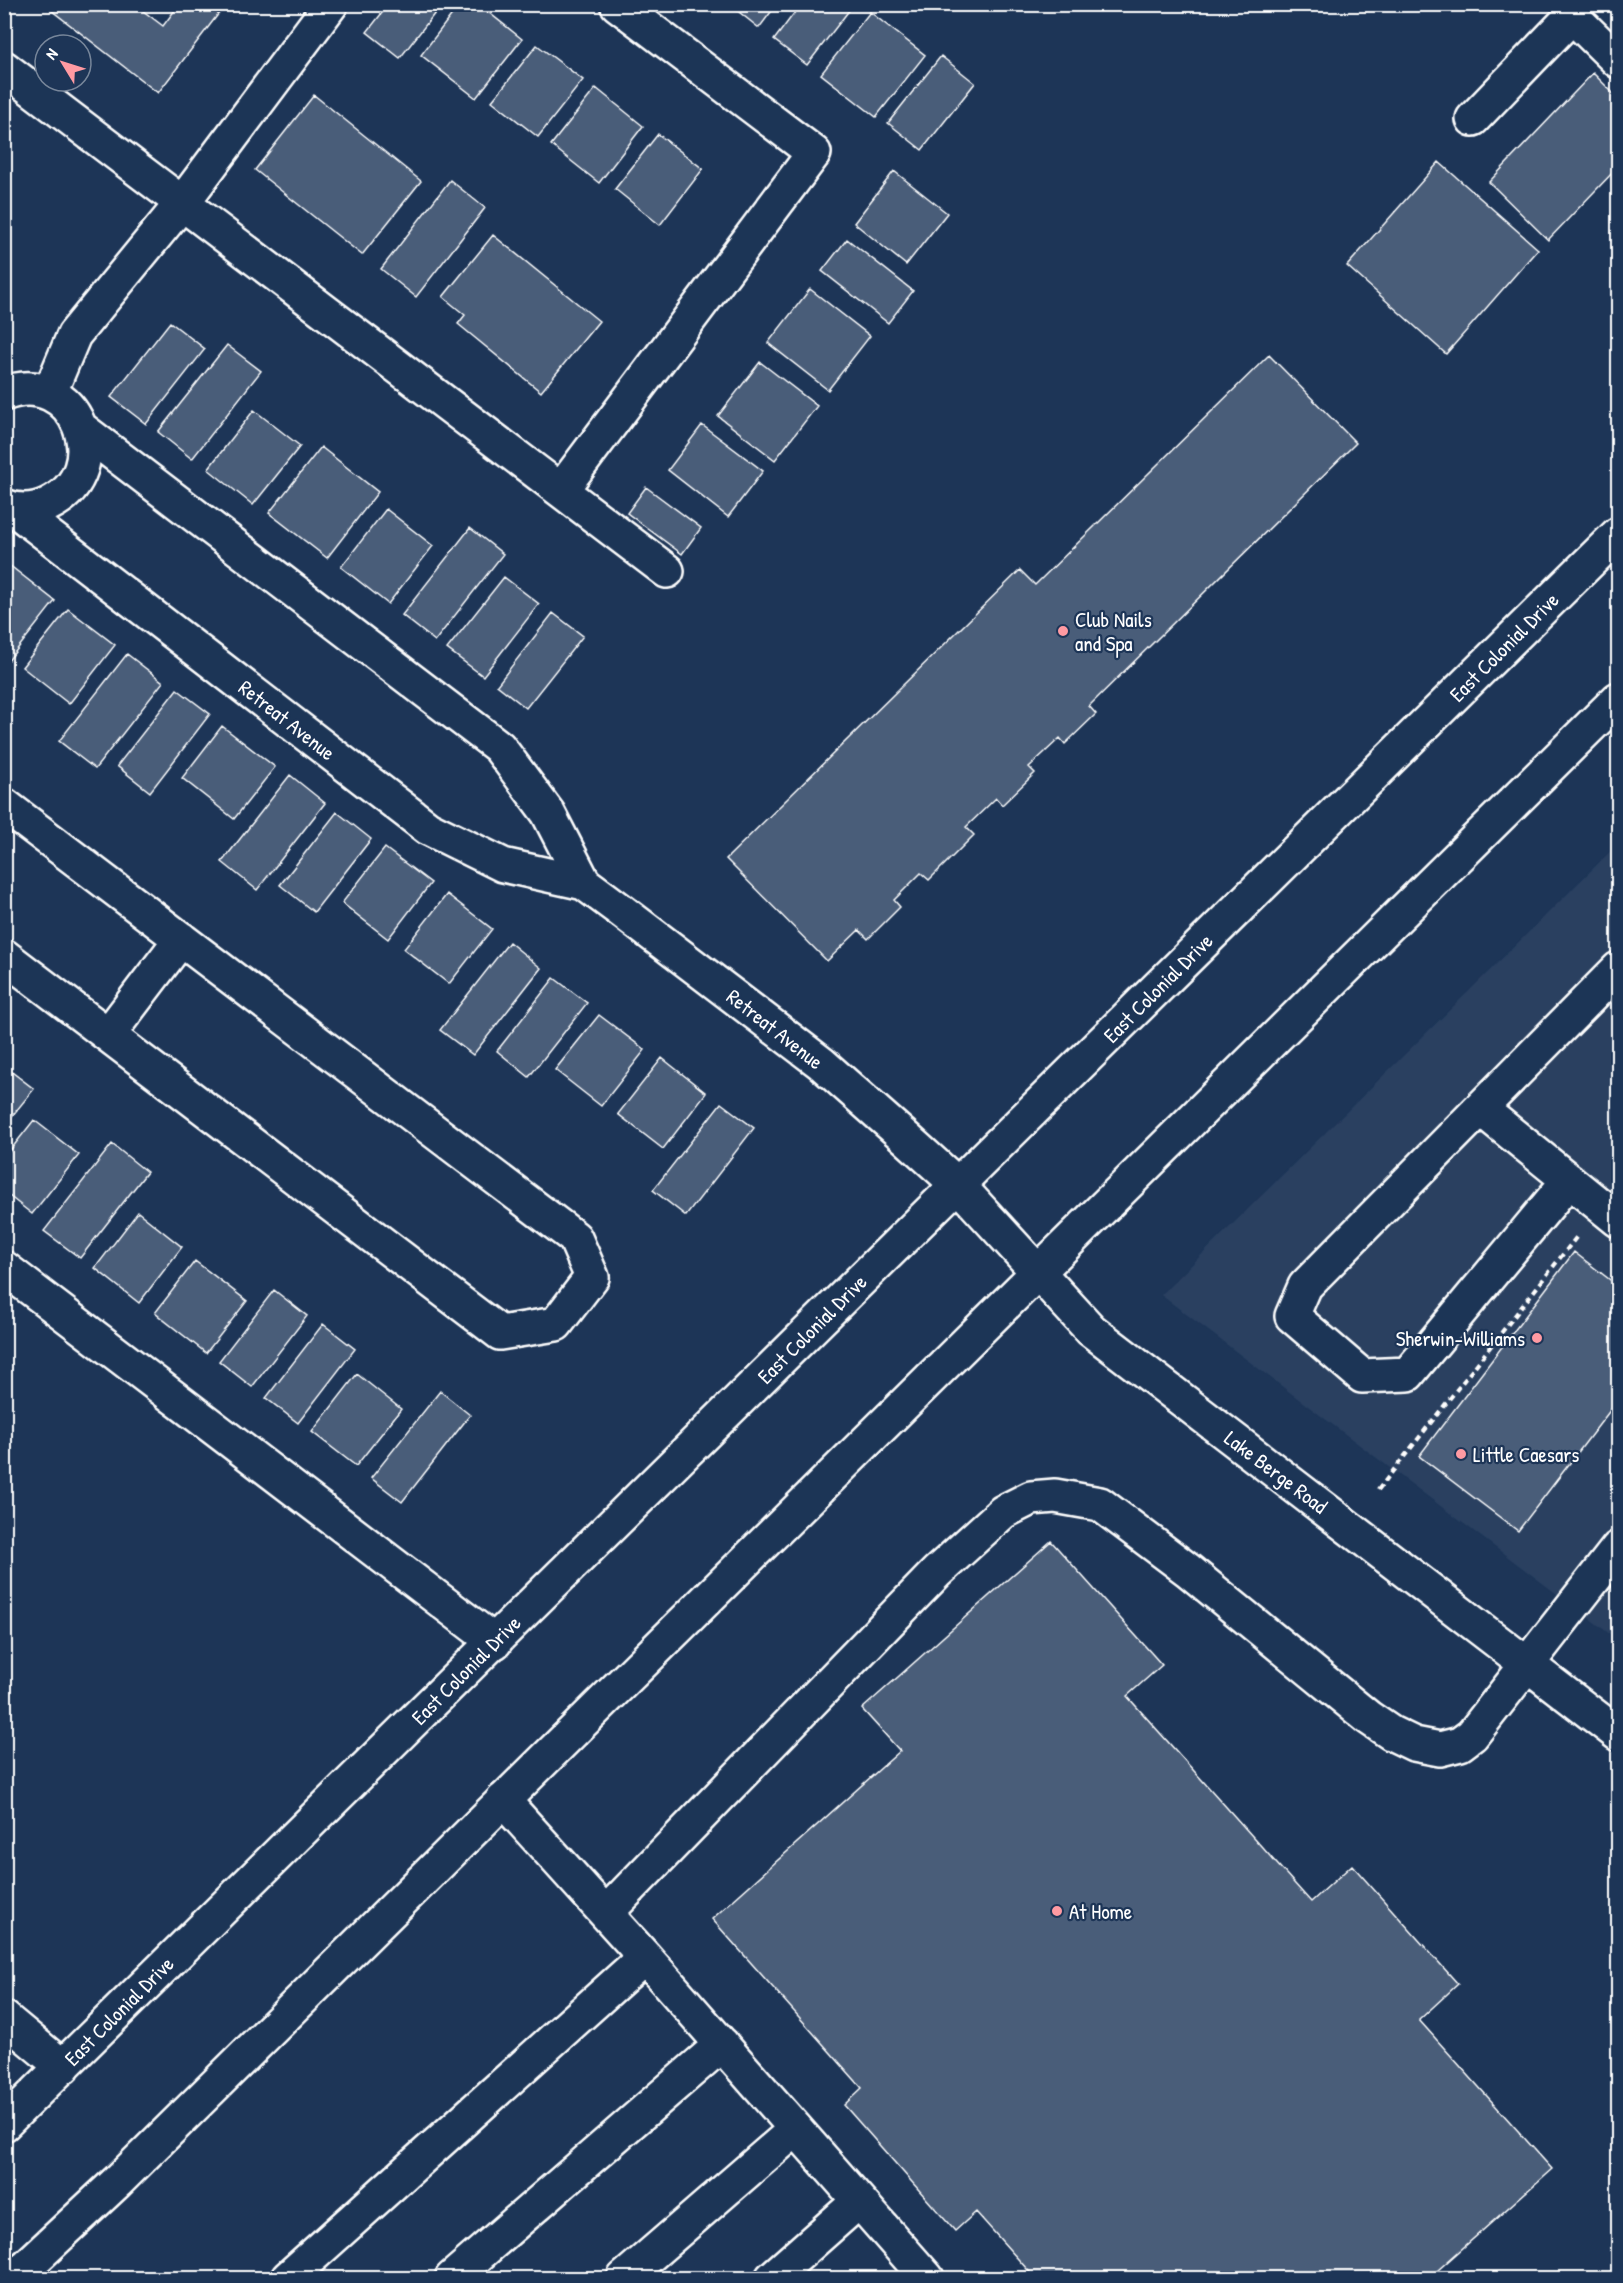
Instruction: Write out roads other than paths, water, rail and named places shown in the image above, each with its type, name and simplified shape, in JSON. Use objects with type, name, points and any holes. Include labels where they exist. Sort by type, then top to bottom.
[{"type":"main road","points":[[50,392],[74,335],[183,202],[331,4]]},
{"type":"main road","points":[[561,490],[814,153],[617,4]]},
{"type":"main road","points":[[1473,118],[1578,10],[1618,61]]},
{"type":"main road","points":[[4,68],[667,571]]},
{"type":"main road","points":[[4,394],[34,390],[50,392],[72,411],[83,430],[86,455],[78,479],[62,498],[40,509],[10,508]]},
{"type":"main road","name":"Retreat Avenue","points":[[83,430],[499,747],[548,813],[584,883]]},
{"type":"main road","name":"Retreat Avenue","points":[[10,508],[428,828],[503,865],[584,883],[821,1063],[958,1185]]},
{"type":"main road","name":"East Colonial Drive","points":[[4,2124],[1618,534]]},
{"type":"main road","points":[[14,2278],[117,2182],[1618,699]]},
{"type":"main road","points":[[4,806],[575,1238],[592,1277],[556,1324],[500,1333],[4,956]]},
{"type":"main road","points":[[108,1035],[181,939]]},
{"type":"main road","points":[[1569,1180],[1408,1374],[1362,1376],[1292,1316],[1305,1286],[1618,969]]},
{"type":"main road","points":[[1481,1109],[1610,1213]]},
{"type":"main road","name":"Lake Berge Road","points":[[958,1185],[1091,1330],[1618,1734]]},
{"type":"main road","points":[[4,1268],[495,1642]]},
{"type":"main road","points":[[606,1913],[938,1572],[1003,1512],[1031,1498],[1055,1496],[1100,1504],[1188,1570],[1369,1718],[1414,1744],[1440,1749],[1460,1744],[1472,1734],[1618,1548]]},
{"type":"main road","points":[[503,1800],[606,1913],[927,2278]]},
{"type":"main road","points":[[288,2278],[645,1957]]},
{"type":"main road","points":[[4,2018],[63,2067]]},
{"type":"main road","points":[[452,2278],[722,2044]]},
{"type":"main road","points":[[624,2278],[796,2129]]},
{"type":"main road","points":[[772,2278],[859,2201]]},
{"type":"place","name":"Club Nails and Spa","points":[[1063,631]]},
{"type":"place","name":"Sherwin-Williams","points":[[1537,1338]]},
{"type":"place","name":"Little Caesars","points":[[1461,1454]]},
{"type":"place","name":"At Home","points":[[1057,1911]]}]
